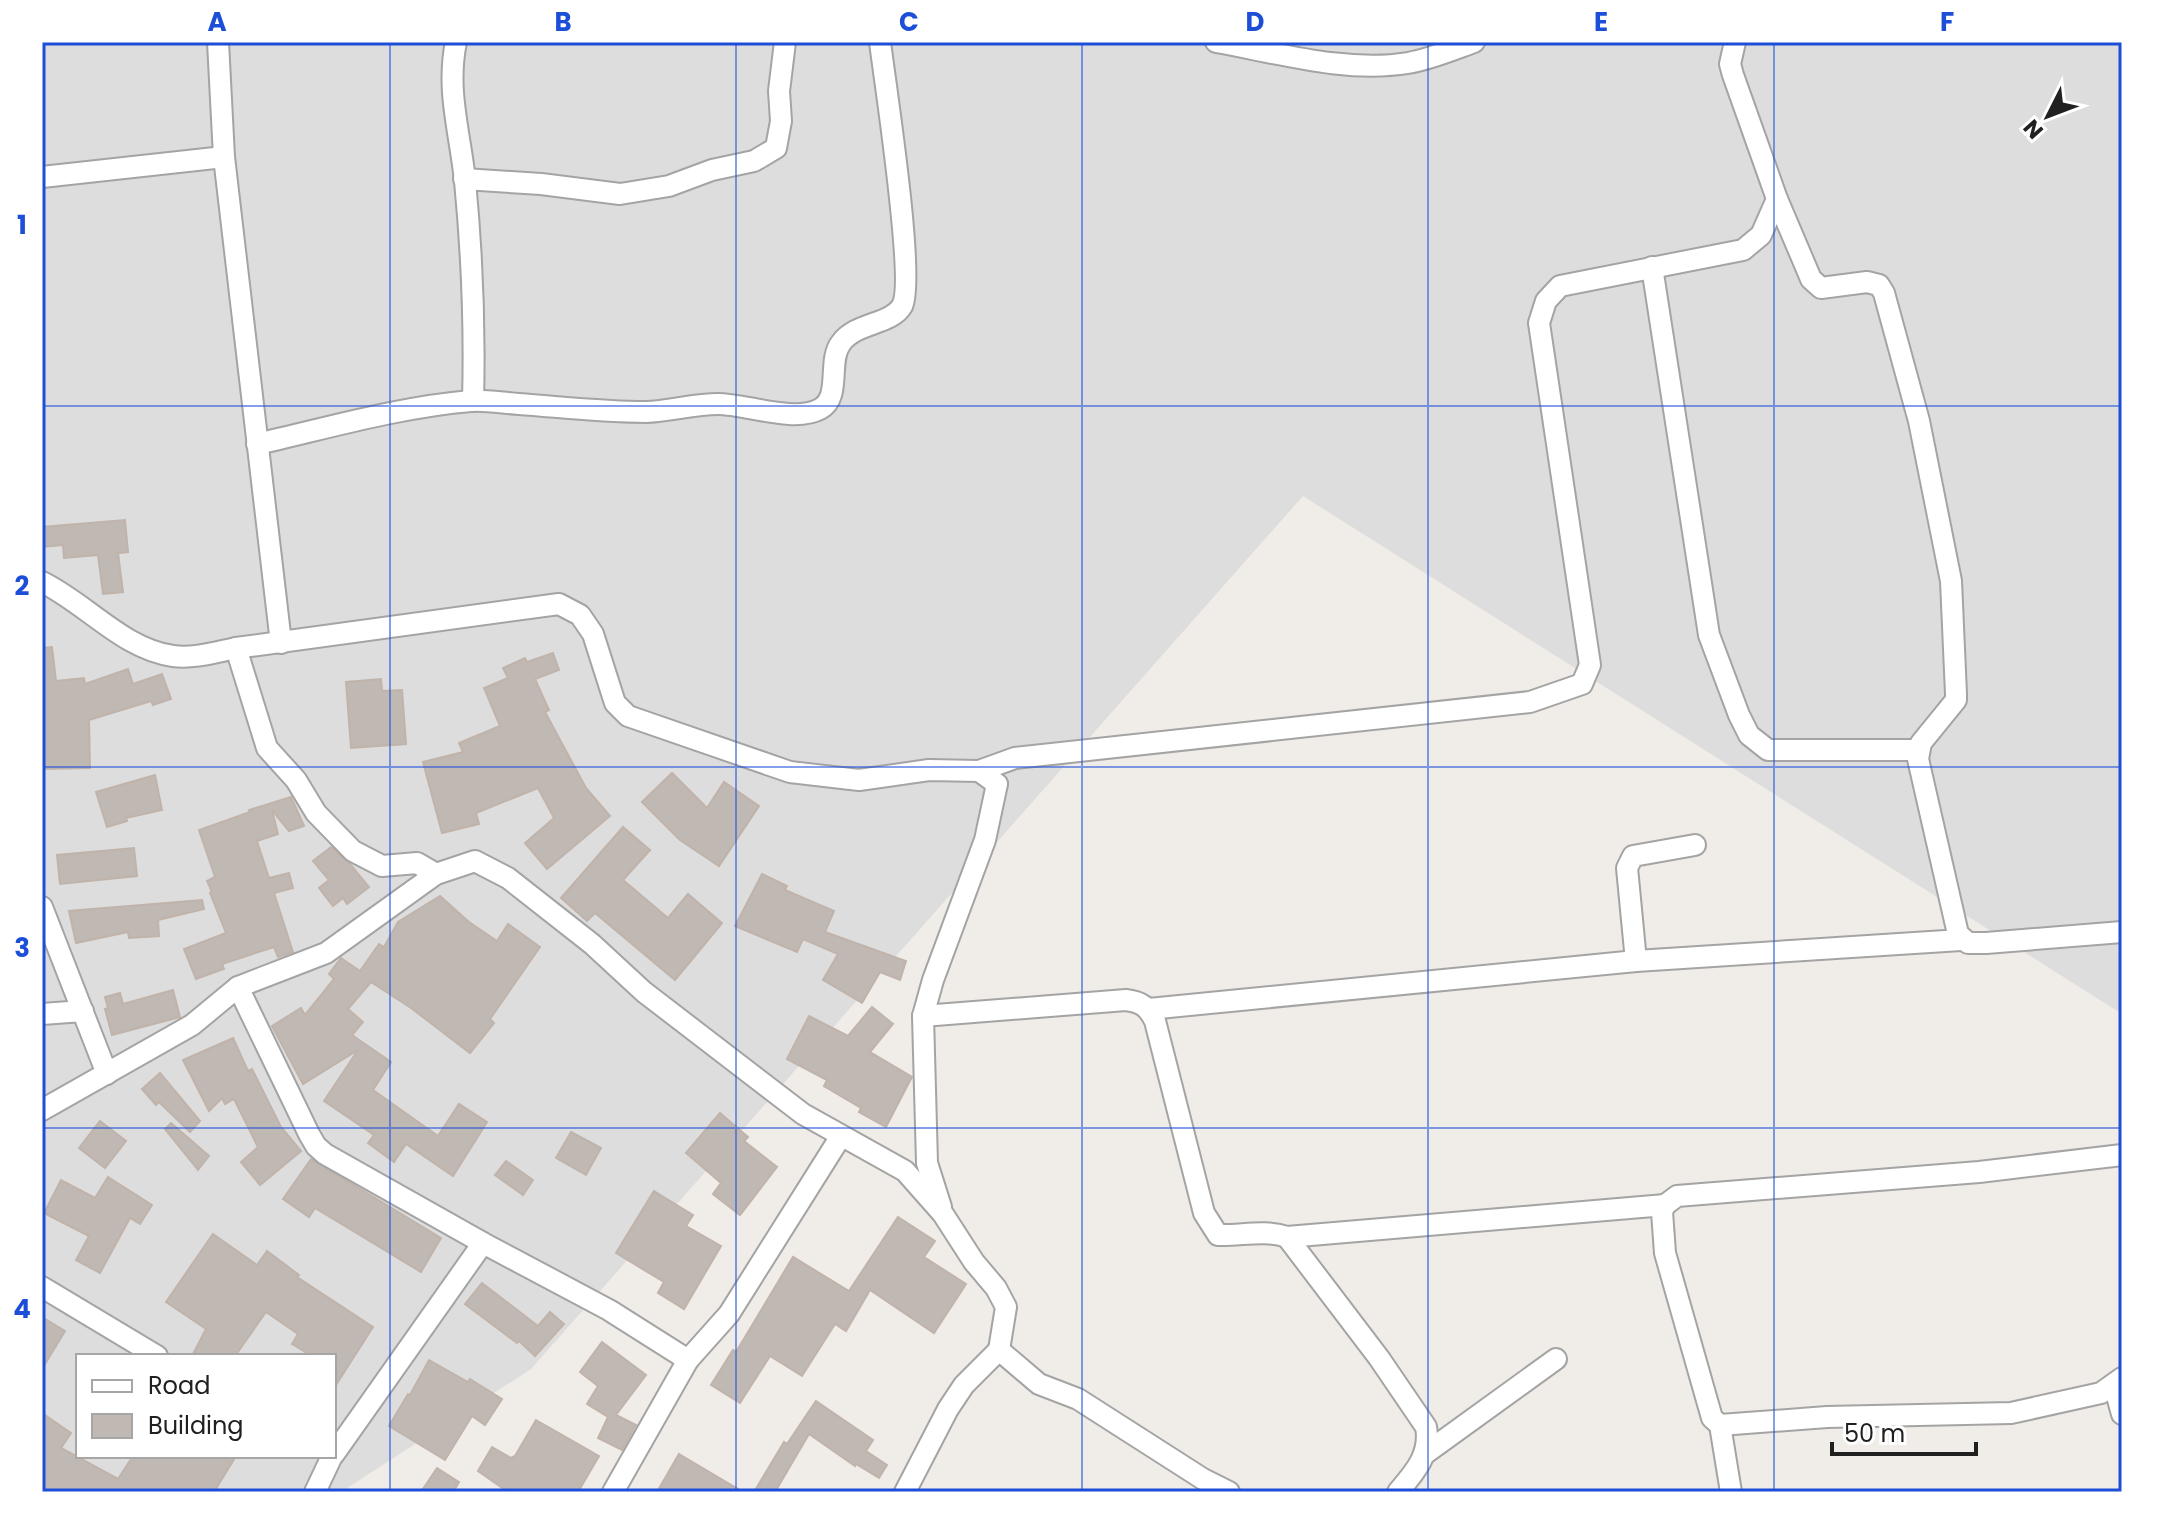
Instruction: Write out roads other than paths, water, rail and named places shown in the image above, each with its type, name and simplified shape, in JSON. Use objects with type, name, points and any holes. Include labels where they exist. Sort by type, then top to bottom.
[{"type":"street","points":[[218,42],[224,157],[281,643]]},
{"type":"street","points":[[456,42],[451,96],[464,179],[475,324],[473,401]]},
{"type":"street","points":[[464,179],[620,194],[669,186],[712,170],[754,161],[776,148],[781,121],[779,91],[785,42]]},
{"type":"street","points":[[257,444],[391,413],[473,401],[647,412],[719,404],[800,414],[819,409],[832,391],[834,352],[841,342],[849,332],[894,314],[902,306],[905,289],[902,228],[880,42]]},
{"type":"street","points":[[1216,42],[1318,60],[1375,65],[1418,60],[1474,42]]},
{"type":"street","points":[[1735,42],[1730,64],[1733,75],[1777,199],[1816,285],[1827,289],[1867,282],[1879,285],[1884,293],[1919,421],[1951,581],[1956,700],[1921,743],[1918,759],[1961,940]]},
{"type":"street","points":[[42,177],[224,157]]},
{"type":"street","points":[[42,582],[130,641],[175,656],[195,656],[559,604],[580,615],[593,634],[615,703],[628,716],[790,772],[859,780],[929,770],[979,771],[1015,758],[1530,702],[1582,684],[1590,665],[1539,323],[1546,301],[1560,286],[1743,250],[1761,235],[1777,199]]},
{"type":"street","points":[[1652,267],[1709,635],[1749,735],[1768,750],[1919,750]]},
{"type":"street","points":[[236,648],[267,748],[296,780],[316,813],[353,851],[382,866],[417,863],[436,874]]},
{"type":"street","points":[[943,1214],[927,1163],[923,1016],[933,980],[985,840],[997,784],[979,771]]},
{"type":"street","points":[[1636,961],[1627,868],[1633,856],[1695,845]]},
{"type":"street","points":[[42,1110],[192,1025],[238,987],[326,953],[436,874],[475,861],[508,878],[592,944],[644,992],[803,1114],[905,1171],[943,1214],[974,1262],[996,1288],[1006,1307],[999,1350],[964,1385],[948,1409],[905,1492]]},
{"type":"street","points":[[42,907],[107,1074]]},
{"type":"street","points":[[1149,1009],[1636,961],[1961,940],[1986,943],[2122,932]]},
{"type":"street","points":[[238,987],[316,1146],[365,1178],[609,1310],[688,1360]]},
{"type":"street","points":[[923,1016],[1113,1001],[1139,1002],[1149,1009],[1155,1021],[1204,1213],[1218,1235],[1274,1232],[1287,1237],[1665,1205]]},
{"type":"street","points":[[42,1014],[83,1011]]},
{"type":"street","points":[[613,1492],[688,1360],[729,1314],[841,1136]]},
{"type":"street","points":[[1731,1492],[1720,1425],[1712,1418],[1665,1253],[1662,1212],[1665,1205],[1677,1196],[1979,1172],[2122,1155]]},
{"type":"street","points":[[1287,1237],[1426,1427],[1426,1453],[1398,1492]]},
{"type":"street","points":[[336,1450],[483,1243]]},
{"type":"street","points":[[42,1287],[154,1354]]},
{"type":"street","points":[[999,1350],[1039,1384],[1078,1399],[1203,1479],[1229,1492]]},
{"type":"street","points":[[1426,1453],[1556,1359]]},
{"type":"street","points":[[1720,1425],[1827,1417],[2011,1413],[2101,1393],[2118,1381],[2122,1414]]},
{"type":"street","points":[[315,1492],[331,1458]]}]
